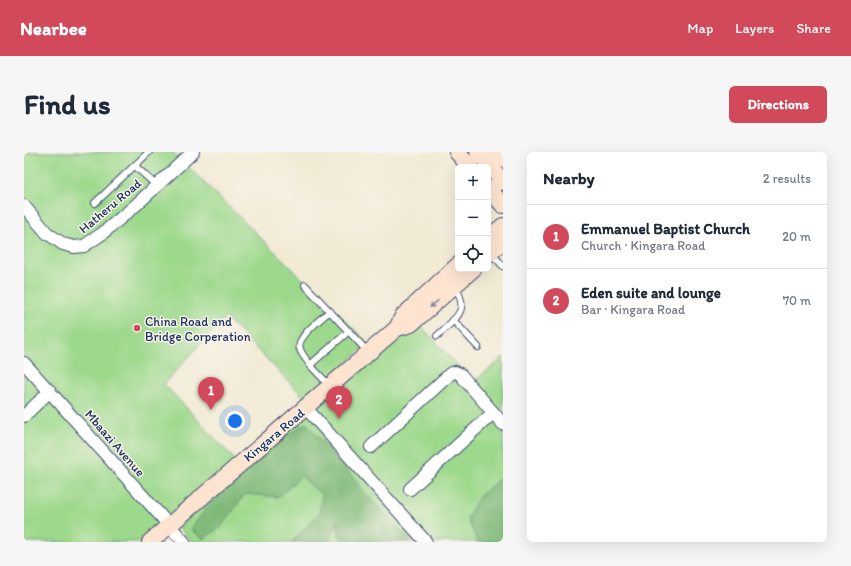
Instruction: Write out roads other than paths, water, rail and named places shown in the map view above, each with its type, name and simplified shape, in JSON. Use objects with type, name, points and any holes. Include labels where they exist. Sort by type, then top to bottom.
[{"type":"main road","points":[[457,152],[467,164]]},
{"type":"main road","points":[[479,152],[503,159]]},
{"type":"main road","points":[[479,152],[503,182]]},
{"type":"main road","points":[[491,191],[503,205]]},
{"type":"main road","points":[[491,246],[503,226]]},
{"type":"main road","points":[[491,248],[503,241]]},
{"type":"main road","name":"Kingara Road","points":[[150,542],[397,328],[403,316],[455,268]]},
{"type":"main road","name":"Kingara Road","points":[[397,328],[411,324],[470,272]]},
{"type":"street","name":"Hatheru Road","points":[[24,206],[47,233],[63,244],[74,247],[84,246],[103,233],[193,152]]},
{"type":"street","name":"Mbaazi Avenue","points":[[24,363],[184,542]]},
{"type":"street","points":[[371,447],[451,373],[455,372],[460,374],[503,424]]},
{"type":"street","points":[[24,416],[50,391]]},
{"type":"street","points":[[306,408],[426,542]]},
{"type":"street","points":[[410,489],[493,413]]},
{"type":"lane","points":[[95,204],[149,152]]},
{"type":"lane","points":[[135,166],[157,186]]},
{"type":"lane","points":[[491,251],[503,266]]},
{"type":"lane","points":[[305,285],[369,353]]},
{"type":"lane","points":[[437,336],[461,313],[462,306],[460,295],[454,286]]},
{"type":"lane","points":[[330,311],[304,335],[299,342],[299,348],[310,365],[330,387]]},
{"type":"lane","points":[[453,320],[478,346]]},
{"type":"lane","points":[[310,365],[349,331]]},
{"type":"place","name":"China Road and Bridge Corperation","points":[[137,328]]},
{"type":"place","name":"Emmanuel Baptist Church","points":[[211,410]]},
{"type":"place","name":"Eden suite and lounge","points":[[339,419]]}]
